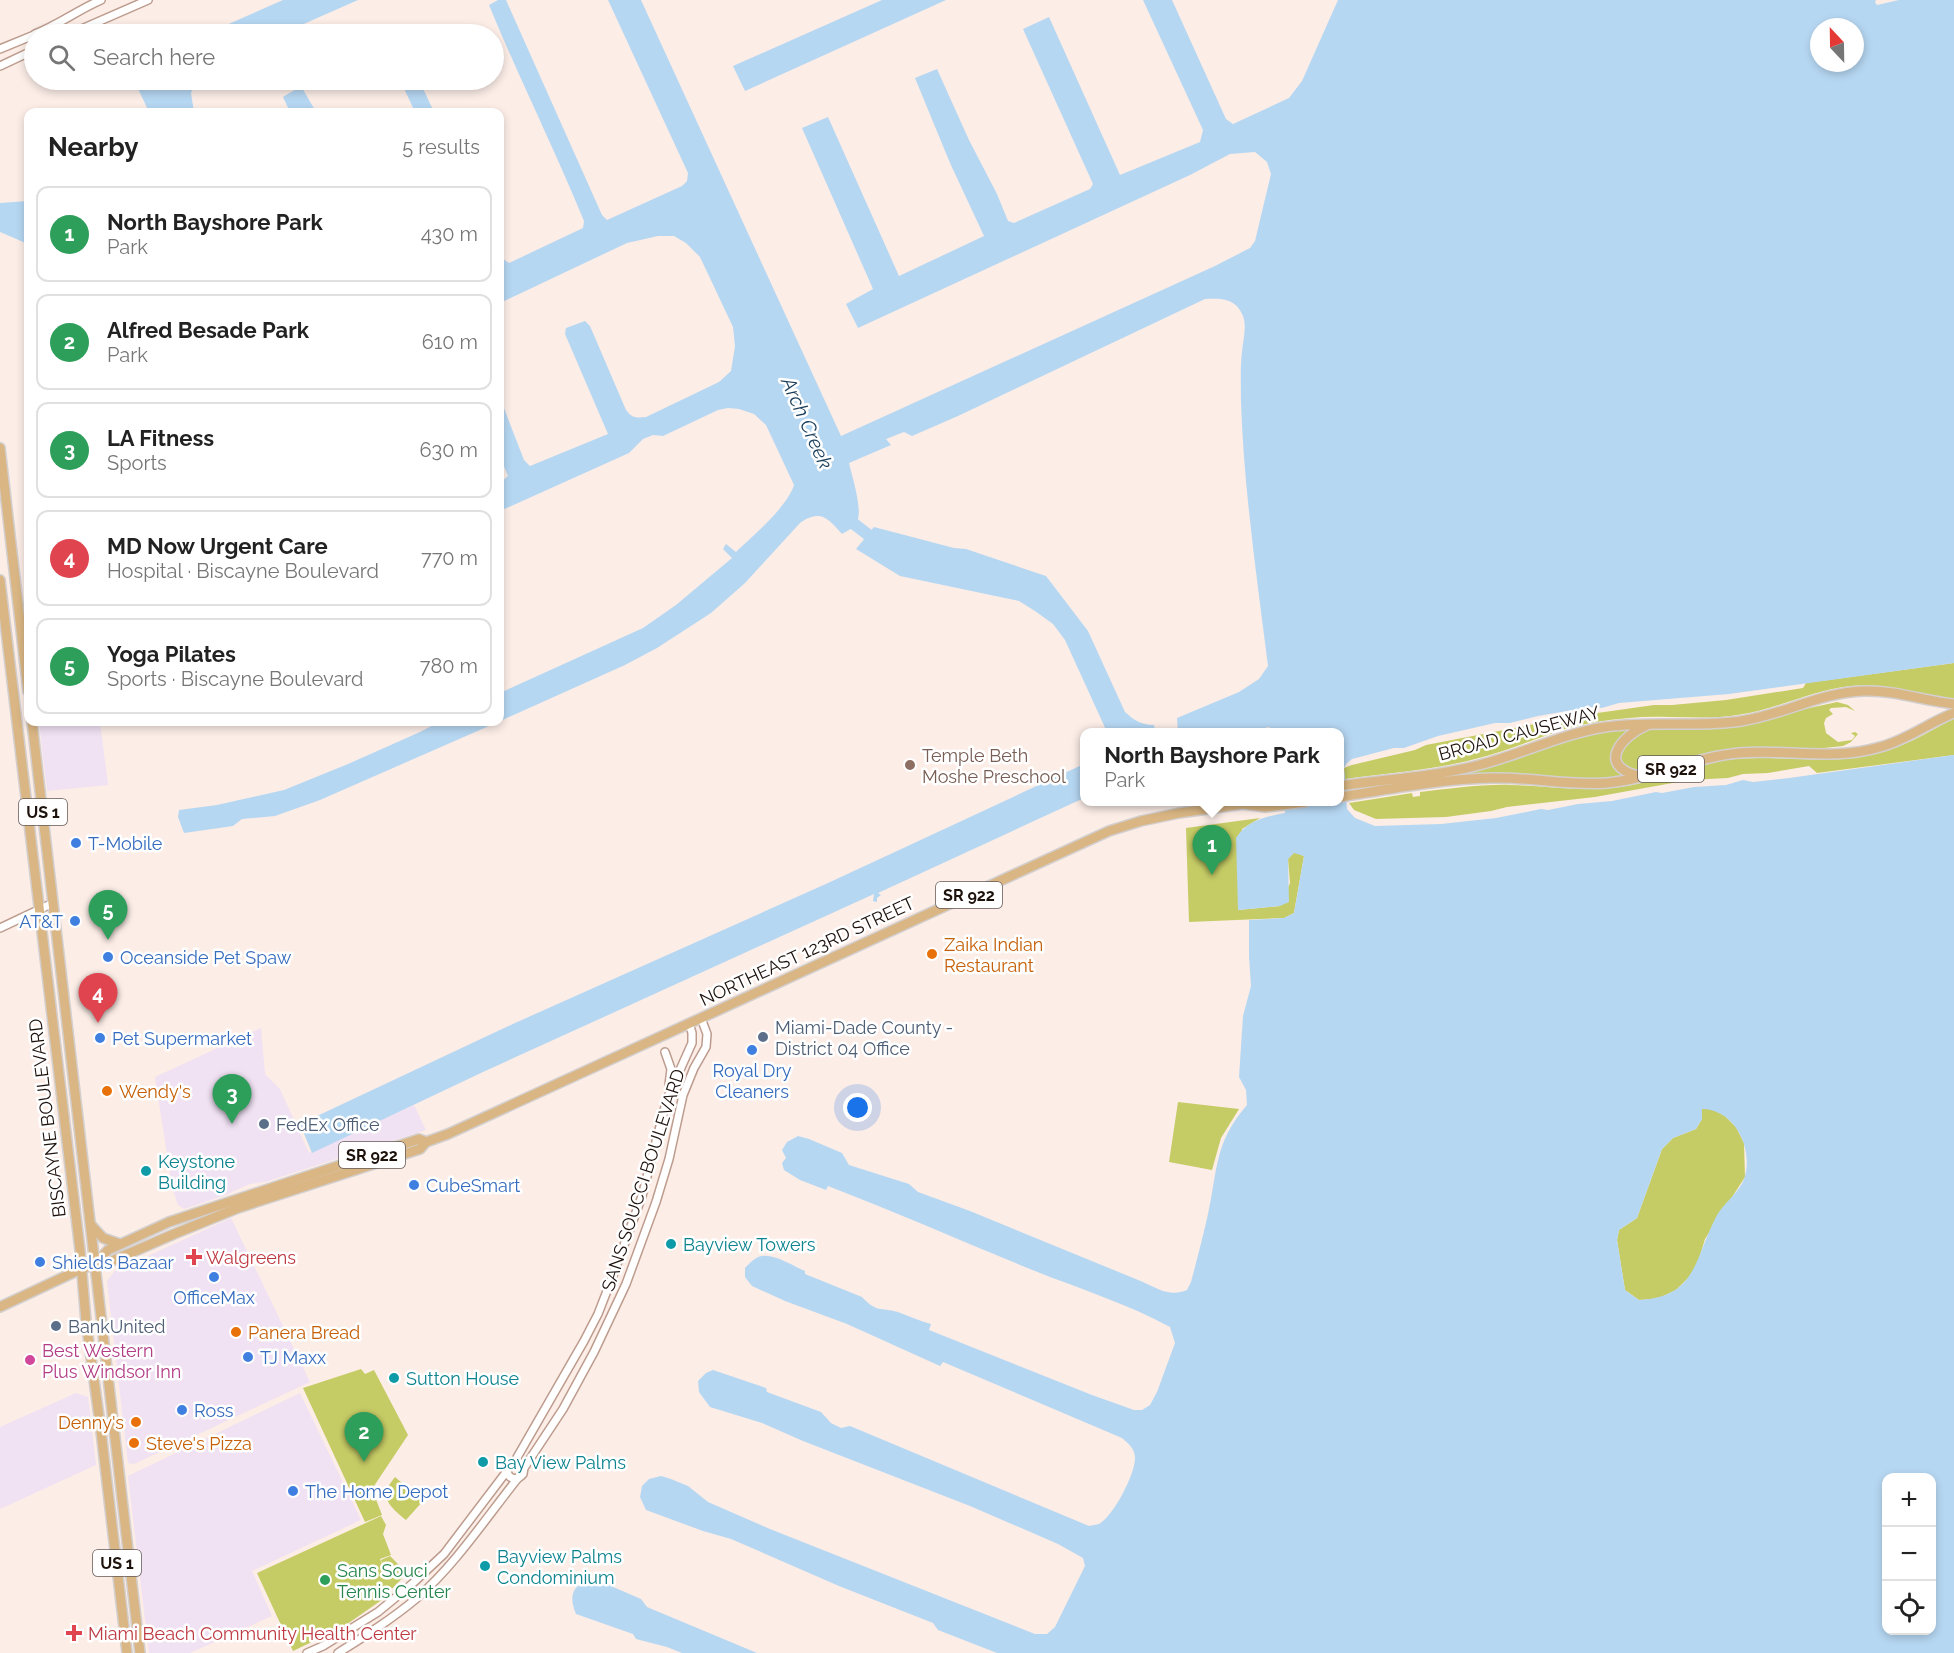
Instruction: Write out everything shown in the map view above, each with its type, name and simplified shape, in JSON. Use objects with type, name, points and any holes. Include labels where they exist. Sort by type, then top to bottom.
[{"type":"main road","points":[[0,448],[24,656]]},
{"type":"main road","name":"BISCAYNE BOULEVARD","points":[[0,580],[86,1321],[128,1653]]},
{"type":"main road","name":"BROAD CAUSEWAY","points":[[1344,785],[1469,767],[1500,759],[1577,732],[1616,725],[1710,724],[1741,721],[1826,696],[1853,691],[1900,693],[1954,704]]},
{"type":"main road","name":"BROAD CAUSEWAY","points":[[1344,796],[1482,779],[1515,778],[1593,784],[1643,777],[1735,753],[1832,754],[1868,750],[1904,739],[1954,713]]},
{"type":"main road","points":[[1643,777],[1622,769],[1617,761],[1616,752],[1623,740],[1652,723]]},
{"type":"main road","name":"BISCAYNE BOULEVARD","points":[[32,726],[140,1653]]},
{"type":"main road","points":[[23,772],[36,795],[41,796]]},
{"type":"main road","name":"NORTHEAST 123RD STREET","points":[[0,1307],[81,1269],[112,1262],[238,1208],[297,1189],[319,1177],[420,1149],[426,1142],[448,1134],[1109,831],[1156,818],[1228,806]]},
{"type":"main road","points":[[28,807],[35,813],[45,836]]},
{"type":"main road","points":[[297,1189],[307,1176]]},
{"type":"main road","name":"NORTHEAST 123RD STREET","points":[[95,1264],[108,1250],[177,1220],[307,1176],[319,1177]]},
{"type":"main road","points":[[164,1238],[177,1220]]},
{"type":"main road","points":[[91,1225],[103,1238],[120,1244]]},
{"type":"main road","points":[[119,1586],[136,1612]]},
{"type":"street","points":[[59,24],[101,0]]},
{"type":"street","points":[[93,24],[148,0]]},
{"type":"street","points":[[0,49],[24,39]]},
{"type":"street","points":[[0,66],[24,55]]},
{"type":"street","points":[[0,928],[53,903]]},
{"type":"street","name":"SANS SOUCCI BOULEVARD","points":[[524,1468],[597,1347],[626,1284],[669,1159],[683,1095],[706,1047],[706,1034],[701,1018]]},
{"type":"street","name":"SANS SOUCCI BOULEVARD","points":[[515,1461],[598,1314],[642,1196],[667,1099],[692,1043],[689,1023]]},
{"type":"street","points":[[665,1052],[671,1069],[667,1099]]},
{"type":"street","points":[[307,1653],[323,1646],[378,1612],[412,1584],[444,1554],[507,1471],[508,1465],[515,1461],[520,1462],[524,1468],[523,1474],[419,1596],[387,1623],[338,1653]]},
{"type":"street","points":[[507,1471],[510,1477],[518,1478]]},
{"type":"shaded area","points":[[39,726],[101,726],[108,785],[47,791]]},
{"type":"shaded area","points":[[261,1028],[265,1074],[280,1089],[309,1153],[414,1105],[426,1130],[265,1182],[250,1184],[184,1209],[178,1205],[172,1187],[155,1077]]},
{"type":"shaded area","points":[[231,1218],[310,1382],[134,1464],[128,1463],[107,1281],[115,1271]]},
{"type":"shaded area","points":[[76,1393],[88,1397],[96,1465],[0,1509],[0,1427]]},
{"type":"shaded area","points":[[300,1393],[361,1520],[252,1571],[272,1616],[190,1653],[149,1653],[128,1476]]},
{"type":"green space","points":[[1954,663],[1954,699],[1890,687],[1851,686],[1836,688],[1766,709],[1728,716],[1642,717],[1596,722],[1566,729],[1494,754],[1463,762],[1345,779],[1344,768],[1352,765],[1415,750],[1426,745],[1576,716],[1654,705],[1726,700],[1803,688],[1806,683]]},
{"type":"green space","points":[[1837,702],[1848,705],[1855,711],[1846,707],[1831,708],[1829,710],[1833,714],[1826,718],[1824,723],[1826,733],[1838,742],[1852,740],[1855,736],[1851,733],[1858,734],[1851,742],[1843,746],[1805,750],[1757,748],[1667,767],[1631,771],[1620,762],[1620,747],[1641,731],[1791,712]]},
{"type":"green space","points":[[1954,718],[1954,755],[1817,773],[1809,766],[1728,778],[1689,780],[1595,797],[1446,817],[1376,819],[1354,810],[1349,803],[1412,793],[1413,797],[1420,796],[1420,792],[1488,785],[1579,789],[1620,787],[1706,764],[1735,759],[1854,758],[1903,745]]},
{"type":"green space","points":[[1633,728],[1619,740],[1614,748],[1626,776],[1581,780],[1529,776],[1356,791],[1355,788],[1437,777],[1558,742],[1604,731]]},
{"type":"green space","points":[[1260,818],[1242,829],[1238,910],[1280,906],[1290,883],[1288,859],[1294,852],[1304,856],[1294,913],[1284,918],[1189,922],[1186,828]]},
{"type":"green space","points":[[1178,1102],[1239,1109],[1221,1138],[1212,1170],[1169,1162]]},
{"type":"green space","points":[[1702,1109],[1712,1109],[1725,1116],[1736,1127],[1744,1143],[1745,1177],[1705,1239],[1697,1265],[1689,1277],[1676,1290],[1657,1299],[1639,1300],[1625,1290],[1617,1240],[1619,1230],[1637,1218],[1662,1149],[1673,1138],[1696,1129],[1702,1119]]},
{"type":"green space","points":[[361,1369],[365,1374],[374,1370],[408,1435],[372,1489],[382,1515],[365,1522],[303,1388]]},
{"type":"green space","points":[[395,1477],[423,1501],[406,1520],[388,1501],[387,1490]]},
{"type":"green space","name":"Sans Souci Tennis Center","points":[[381,1516],[386,1525],[383,1534],[391,1555],[380,1559],[385,1572],[381,1560],[390,1556],[407,1573],[393,1588],[383,1592],[386,1597],[343,1627],[293,1651],[257,1573]]},
{"type":"water","points":[[283,0],[358,0],[304,24],[229,24]]},
{"type":"water","points":[[498,0],[506,0],[602,215],[607,220],[682,186],[687,181],[688,173],[608,0],[641,0],[841,436],[1215,266],[1250,248],[1255,241],[1271,174],[1267,162],[1255,152],[1230,154],[1190,175],[858,328],[846,304],[873,289],[802,128],[828,117],[899,276],[984,236],[950,163],[915,78],[937,69],[1008,221],[1014,223],[1090,189],[1093,184],[1023,29],[1049,17],[1120,175],[1200,142],[1203,130],[1143,0],[1172,0],[1226,119],[1233,124],[1289,98],[1302,81],[1338,0],[1876,0],[1877,5],[1899,0],[1954,0],[1954,663],[1729,694],[1619,703],[1602,708],[1590,707],[1510,723],[1495,723],[1438,736],[1404,748],[1394,748],[1352,759],[1344,768],[1344,728],[1178,728],[1177,718],[1239,692],[1259,679],[1268,666],[1245,468],[1241,402],[1244,320],[1240,310],[1232,302],[1205,299],[958,416],[912,436],[904,432],[886,439],[891,445],[849,463],[859,510],[857,522],[850,529],[842,534],[823,517],[807,519],[800,523],[745,583],[711,613],[657,648],[625,665],[504,719],[504,691],[643,628],[676,605],[732,558],[723,549],[726,544],[736,552],[785,502],[794,485],[766,425],[754,414],[728,408],[718,410],[663,436],[653,435],[643,439],[629,453],[504,509],[504,480],[508,476],[504,466],[504,408],[524,460],[530,466],[608,434],[565,334],[566,328],[585,321],[590,326],[626,410],[630,415],[637,417],[646,417],[719,382],[731,371],[735,346],[733,327],[700,257],[686,243],[674,236],[658,236],[627,243],[504,301],[504,260],[509,263],[583,228],[584,221],[504,40],[504,24],[497,24],[489,5]]},
{"type":"water","points":[[882,0],[946,0],[745,91],[733,66]]},
{"type":"water","points":[[139,90],[192,90],[193,108],[147,108]]},
{"type":"water","points":[[294,90],[303,90],[314,108],[288,108],[283,97]]},
{"type":"water","points":[[405,90],[424,90],[432,108],[413,108]]},
{"type":"water","points":[[24,201],[24,242],[0,232],[0,203]]},
{"type":"water","points":[[874,527],[954,548],[966,549],[1046,576],[1088,631],[1125,712],[1138,722],[1154,725],[1154,728],[1105,728],[1065,640],[1053,624],[1019,601],[900,576],[856,549]]},
{"type":"water","points":[[431,726],[489,726],[320,800],[275,816],[242,819],[233,826],[184,833],[178,817],[179,810],[217,805],[284,790]]},
{"type":"water","points":[[1954,755],[1954,1653],[997,1653],[938,1630],[933,1623],[839,1586],[731,1539],[646,1510],[640,1497],[642,1486],[649,1479],[661,1476],[688,1486],[708,1502],[770,1529],[1035,1634],[1047,1634],[1055,1627],[1085,1566],[1083,1558],[1058,1544],[970,1506],[762,1423],[710,1407],[699,1392],[698,1381],[713,1370],[766,1388],[767,1392],[821,1412],[831,1423],[841,1428],[850,1426],[1089,1526],[1105,1520],[1123,1494],[1134,1464],[1134,1451],[1122,1438],[943,1362],[940,1366],[847,1324],[785,1301],[752,1286],[745,1277],[745,1268],[759,1257],[767,1256],[778,1259],[805,1271],[805,1274],[862,1297],[875,1307],[898,1312],[931,1324],[929,1330],[1092,1395],[1134,1410],[1142,1410],[1150,1405],[1175,1343],[1170,1327],[1121,1304],[854,1196],[828,1186],[826,1190],[800,1180],[784,1170],[782,1163],[786,1158],[782,1150],[787,1142],[798,1136],[809,1139],[842,1153],[849,1165],[909,1184],[918,1192],[1159,1289],[1175,1293],[1187,1290],[1202,1240],[1223,1144],[1236,1119],[1247,1105],[1246,1090],[1239,1077],[1243,1016],[1251,986],[1249,920],[1284,918],[1294,913],[1304,856],[1294,853],[1288,859],[1289,902],[1280,906],[1238,910],[1236,838],[1245,827],[1264,818],[1285,813],[1284,806],[1344,806],[1344,768],[1347,809],[1355,818],[1375,826],[1441,824],[1496,818],[1541,809],[1612,801],[1656,792],[1726,785],[1743,780],[1753,782],[1789,778]],"holes":[[[1702,1109],[1723,1115],[1732,1123],[1743,1142],[1747,1165],[1743,1182],[1716,1217],[1697,1261],[1683,1283],[1672,1292],[1639,1300],[1625,1290],[1617,1240],[1619,1230],[1637,1218],[1662,1149],[1673,1138],[1696,1129],[1702,1119]]]},
{"type":"water","points":[[1080,766],[1080,800],[878,893],[881,895],[877,898],[877,902],[873,901],[874,894],[483,1072],[312,1153],[300,1124],[515,1023],[828,883]]},
{"type":"water","points":[[597,1580],[641,1599],[647,1607],[757,1653],[682,1653],[636,1639],[633,1634],[576,1614],[572,1600],[575,1590],[583,1583]]},
{"type":"waterway","name":"Arch Creek","points":[[844,514],[879,543]]},
{"type":"place","name":"Temple Beth Moshe Preschool","points":[[910,765]]},
{"type":"place","name":"T-Mobile","points":[[76,843]]},
{"type":"place","name":"North Bayshore Park","points":[[1212,875]]},
{"type":"place","name":"AT&T","points":[[75,921]]},
{"type":"place","name":"Yoga Pilates","points":[[108,940]]},
{"type":"place","name":"Zaika Indian Restaurant","points":[[932,954]]},
{"type":"place","name":"Oceanside Pet Spaw","points":[[108,957]]},
{"type":"place","name":"MD Now Urgent Care","points":[[98,1023]]},
{"type":"place","name":"Miami-Dade County - District 04 Office","points":[[763,1037]]},
{"type":"place","name":"Pet Supermarket","points":[[100,1038]]},
{"type":"place","name":"Royal Dry Cleaners","points":[[752,1050]]},
{"type":"place","name":"Wendy's","points":[[107,1091]]},
{"type":"place","name":"LA Fitness","points":[[232,1124]]},
{"type":"place","name":"FedEx Office","points":[[264,1124]]},
{"type":"place","name":"Keystone Building","points":[[146,1171]]},
{"type":"place","name":"CubeSmart","points":[[414,1185]]},
{"type":"place","name":"Bayview Towers","points":[[671,1244]]},
{"type":"place","name":"Walgreens","points":[[194,1257]]},
{"type":"place","name":"Shields Bazaar","points":[[40,1262]]},
{"type":"place","name":"OfficeMax","points":[[214,1277]]},
{"type":"place","name":"BankUnited","points":[[56,1326]]},
{"type":"place","name":"Panera Bread","points":[[236,1332]]},
{"type":"place","name":"TJ Maxx","points":[[248,1357]]},
{"type":"place","name":"Best Western Plus Windsor Inn","points":[[30,1360]]},
{"type":"place","name":"Sutton House","points":[[394,1378]]},
{"type":"place","name":"Ross","points":[[182,1410]]},
{"type":"place","name":"Denny's","points":[[136,1422]]},
{"type":"place","name":"Steve's Pizza","points":[[134,1443]]},
{"type":"place","name":"Alfred Besade Park","points":[[364,1462]]},
{"type":"place","name":"Bay View Palms","points":[[483,1462]]},
{"type":"place","name":"The Home Depot","points":[[293,1491]]},
{"type":"place","name":"Bayview Palms Condominium","points":[[485,1566]]},
{"type":"place","name":"Sans Souci Tennis Center","points":[[325,1580]]},
{"type":"place","name":"Miami Beach Community Health Center","points":[[74,1633]]}]
